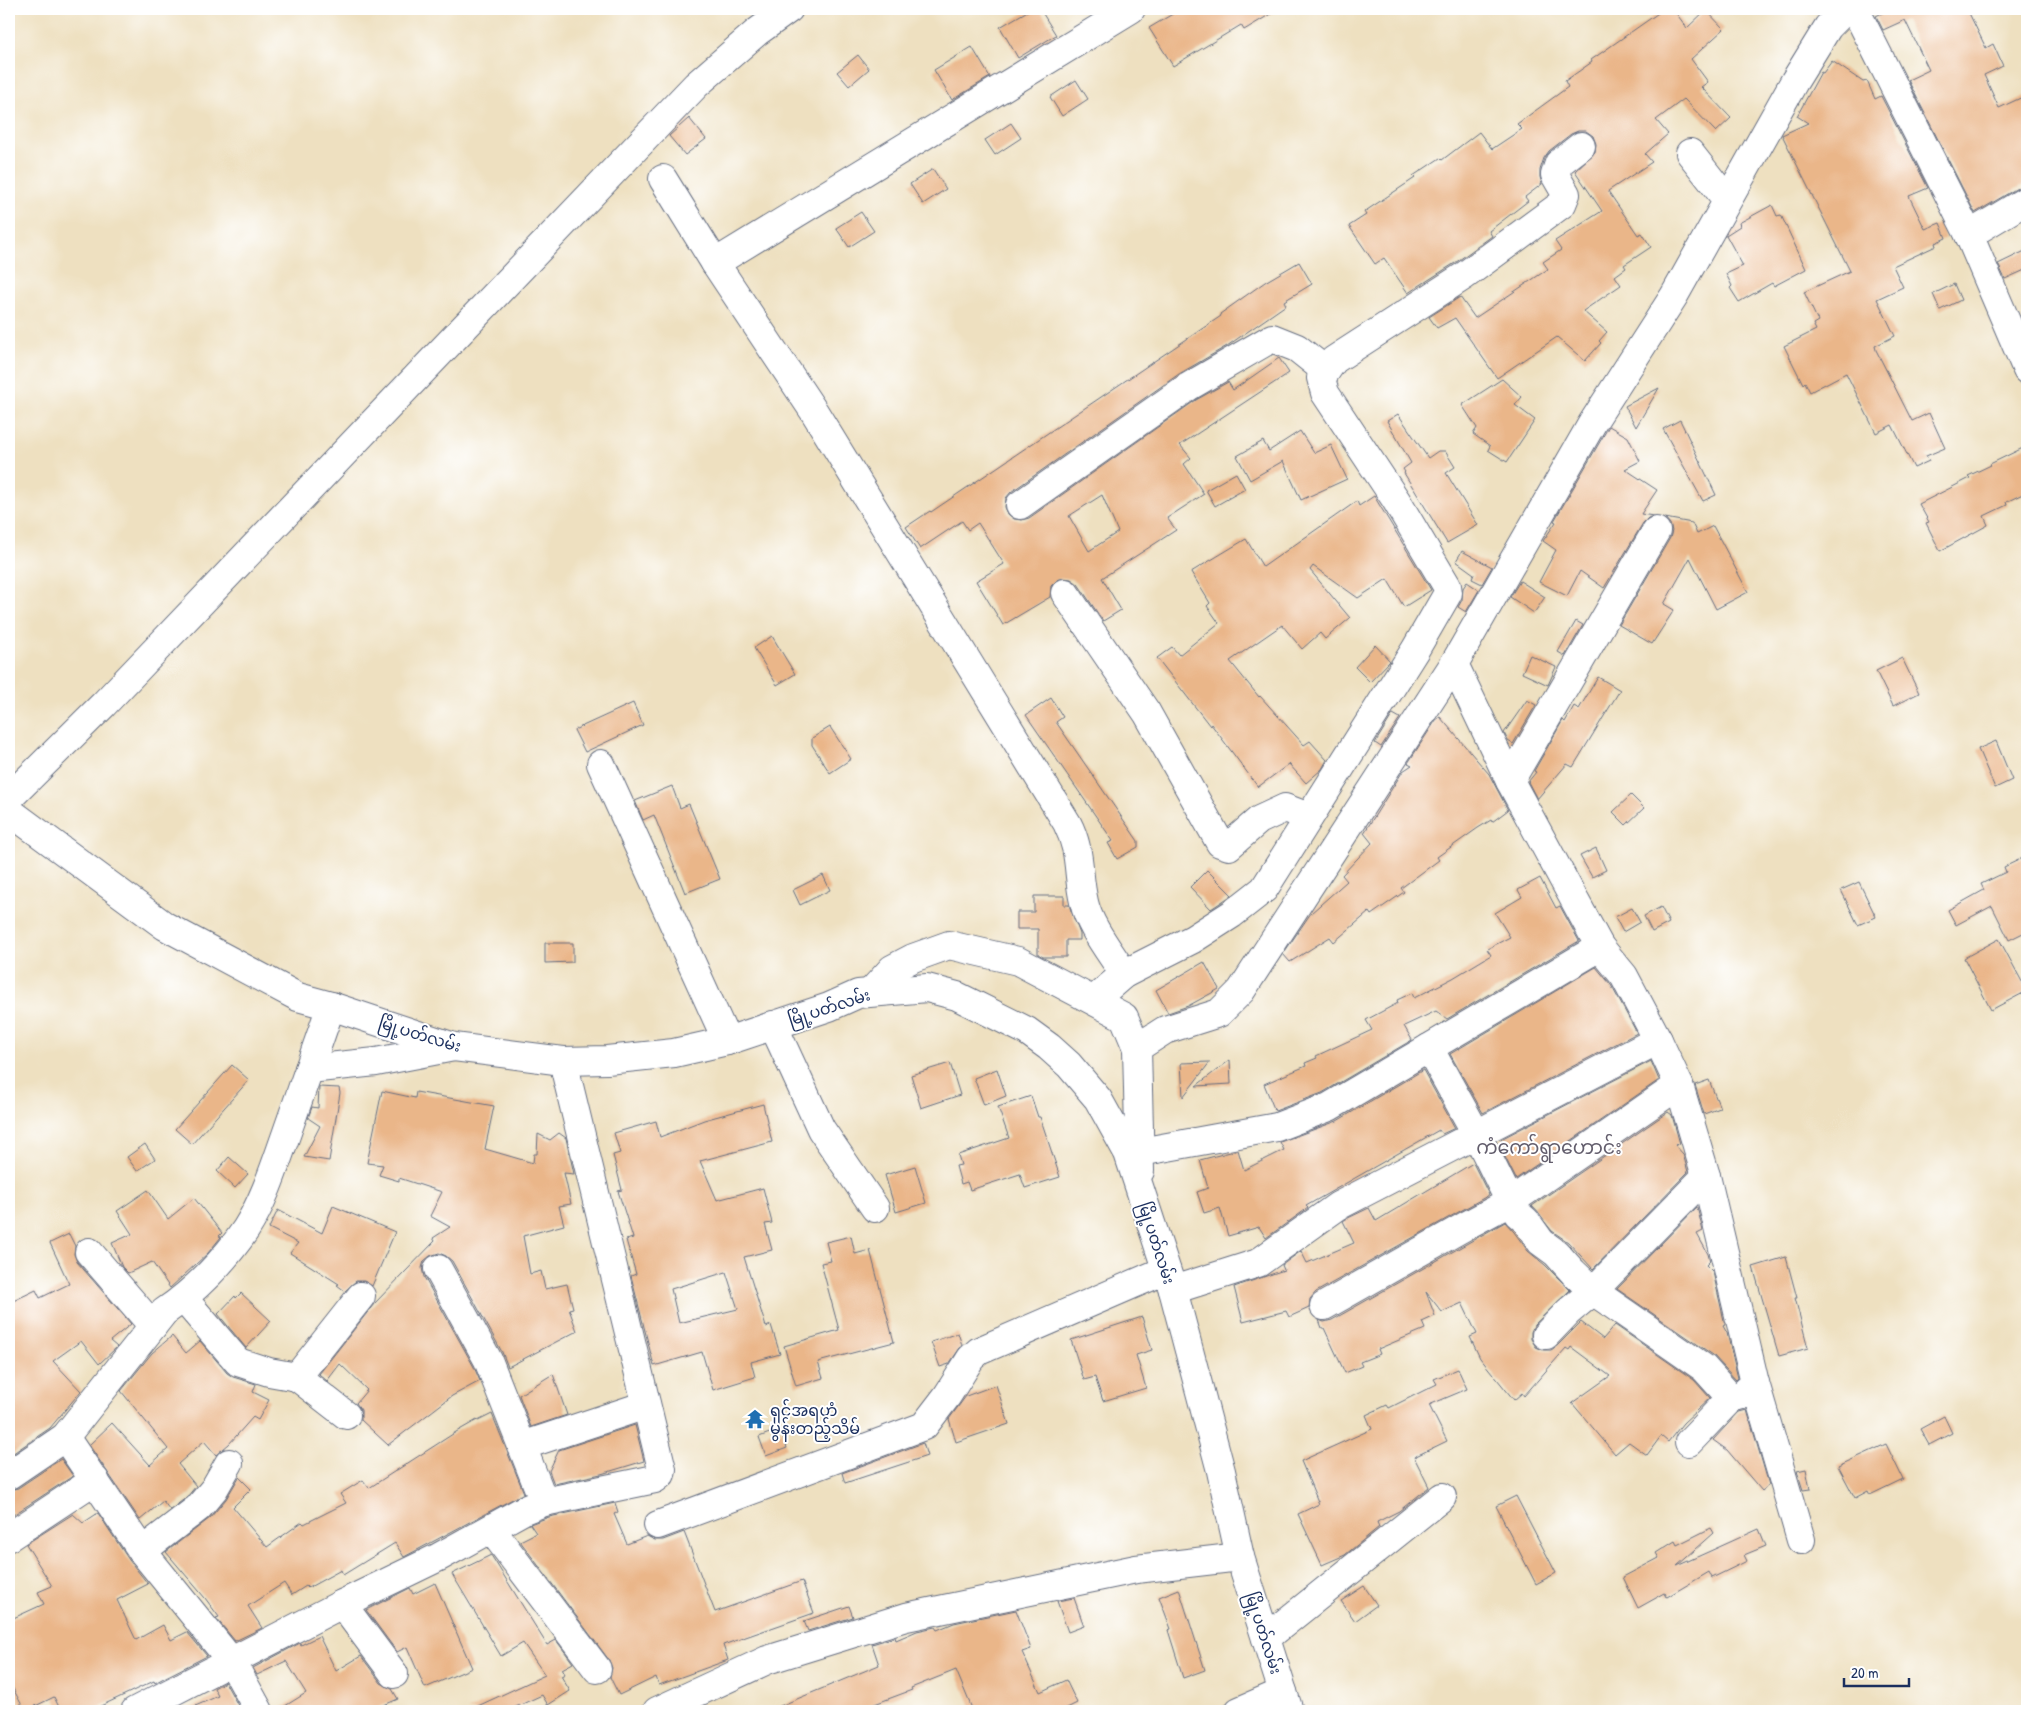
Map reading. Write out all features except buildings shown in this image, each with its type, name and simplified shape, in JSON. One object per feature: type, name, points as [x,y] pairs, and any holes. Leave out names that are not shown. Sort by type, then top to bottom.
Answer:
[{"type":"street","points":[[9,798],[110,697],[696,85],[757,32],[789,9]]},
{"type":"street","points":[[715,263],[1094,18],[1131,9]]},
{"type":"street","points":[[1137,1048],[1165,1030],[1219,1013],[1241,991],[1454,664],[1593,422],[1674,296],[1794,82],[1828,27],[1846,9]]},
{"type":"street","points":[[1855,9],[1968,235],[2019,326],[2027,370]]},
{"type":"street","points":[[1094,1000],[1124,974],[1193,939],[1232,914],[1264,889],[1448,594],[1446,586],[1396,500],[1325,393],[1321,378],[1334,360],[1464,276],[1562,204],[1566,194],[1554,175],[1559,163],[1581,146]]},
{"type":"street","points":[[1690,153],[1727,200]]},
{"type":"street","points":[[663,179],[715,263],[820,422],[1067,822],[1075,838],[1084,902],[1089,918],[1124,974]]},
{"type":"street","points":[[1968,235],[2027,200]]},
{"type":"street","points":[[1020,505],[1188,388],[1272,338],[1297,348],[1326,371]]},
{"type":"street","points":[[1510,780],[1656,531]]},
{"type":"street","points":[[1066,593],[1148,713],[1220,843],[1229,846],[1259,820],[1285,808],[1309,817]]},
{"type":"street","points":[[1454,664],[1510,780],[1600,947],[1624,976],[1658,1040],[1679,1085],[1706,1176],[1755,1383],[1802,1540]]},
{"type":"street","points":[[601,764],[728,1041]]},
{"type":"street","name":"မြို့ပတ်လမ်း","points":[[9,811],[165,926],[298,997],[331,1006],[454,1047],[563,1061],[607,1060],[674,1053],[728,1041],[829,1007],[858,994],[927,988],[957,996],[1027,1031],[1050,1047],[1069,1065],[1098,1100],[1128,1153],[1169,1280],[1221,1472],[1240,1557],[1286,1702]]},
{"type":"street","points":[[871,992],[892,969],[913,958],[949,945],[1018,961],[1124,1016],[1137,1048],[1141,1193]]},
{"type":"street","points":[[1140,1152],[1277,1127],[1329,1107],[1600,947]]},
{"type":"street","points":[[12,1464],[65,1437],[164,1312],[184,1299],[228,1252],[246,1229],[259,1205],[331,1006]]},
{"type":"street","points":[[773,1025],[821,1129],[875,1208]]},
{"type":"street","points":[[658,1525],[924,1426],[948,1396],[971,1358],[979,1351],[1169,1280],[1258,1263],[1338,1206],[1658,1040]]},
{"type":"street","points":[[309,1069],[376,1062],[454,1047]]},
{"type":"street","points":[[1429,1048],[1477,1135],[1510,1202],[1541,1242],[1556,1253],[1594,1292],[1704,1368],[1731,1398]]},
{"type":"street","points":[[135,1711],[342,1604],[439,1557],[524,1510],[544,1502],[655,1479],[661,1474],[662,1469],[563,1061]]},
{"type":"street","points":[[1324,1306],[1510,1202],[1679,1085]]},
{"type":"street","points":[[1546,1335],[1568,1312],[1594,1292],[1706,1176]]},
{"type":"street","points":[[89,1252],[153,1326]]},
{"type":"street","points":[[438,1269],[488,1360],[544,1502]]},
{"type":"street","points":[[297,1377],[361,1296]]},
{"type":"street","points":[[184,1299],[238,1362],[269,1372],[297,1377],[346,1415]]},
{"type":"street","points":[[1689,1442],[1731,1398],[1742,1395],[1755,1383]]},
{"type":"street","points":[[522,1446],[646,1406]]},
{"type":"street","points":[[65,1437],[142,1551],[232,1662],[259,1711]]},
{"type":"street","points":[[142,1551],[198,1508],[214,1489],[230,1464]]},
{"type":"street","points":[[9,1537],[95,1480]]},
{"type":"street","points":[[1266,1638],[1442,1497]]},
{"type":"street","points":[[491,1529],[597,1669]]},
{"type":"street","points":[[657,1711],[767,1660],[906,1618],[1136,1569],[1240,1557]]},
{"type":"street","points":[[342,1604],[394,1674]]},
{"type":"street","points":[[1239,1711],[1286,1702]]},
{"type":"place","name":"ရှင်အရဟံ မွန်းတည့်သိမ်","points":[[755,1419]]},
{"type":"district","name":"ကံကော်ရွာဟောင်း","points":[[1549,1147]]}]
